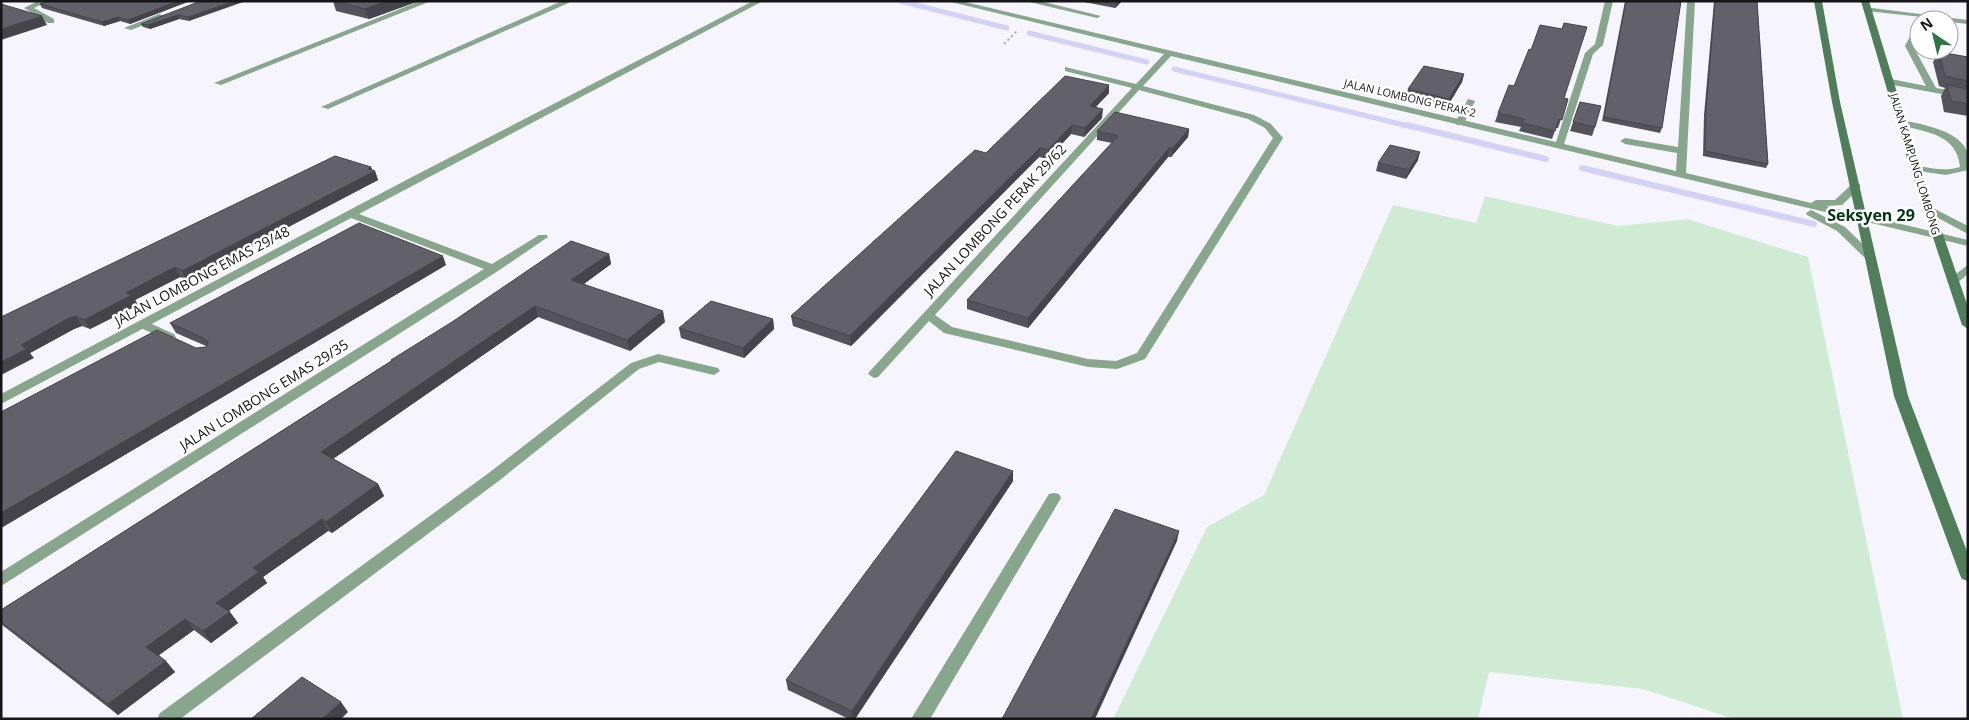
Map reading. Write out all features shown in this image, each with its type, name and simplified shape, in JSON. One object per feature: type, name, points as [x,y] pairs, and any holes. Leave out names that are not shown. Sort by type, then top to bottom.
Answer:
[{"type":"street","points":[[45,1],[28,8],[51,21]]},
{"type":"street","points":[[218,83],[427,1]]},
{"type":"street","points":[[325,108],[569,1]]},
{"type":"street","name":"JALAN LOMBONG EMAS 29/48","points":[[1,400],[416,179],[759,1]]},
{"type":"street","name":"JALAN LOMBONG PERAK 2","points":[[951,1],[1168,54],[1681,174],[1863,220],[1968,243]]},
{"type":"street","points":[[1030,1],[1050,3],[1097,16]]},
{"type":"street","points":[[1559,146],[1588,53],[1599,46],[1609,1]]},
{"type":"street","points":[[1681,174],[1691,1]]},
{"type":"street","points":[[1818,1],[1836,102],[1901,396],[1968,576]]},
{"type":"street","points":[[1029,21],[1050,3]]},
{"type":"street","points":[[1866,5],[1909,13]]},
{"type":"street","name":"JALAN KAMPUNG LOMBONG","points":[[1866,5],[1915,168],[1968,325]]},
{"type":"street","points":[[128,28],[170,13]]},
{"type":"street","name":"JALAN LOMBONG PERAK 29/62","points":[[874,374],[1168,54]]},
{"type":"street","points":[[1917,60],[1933,90]]},
{"type":"street","points":[[928,316],[948,330],[1088,363],[1116,365],[1141,356],[1278,138],[1268,126],[1251,117],[1068,69]]},
{"type":"street","points":[[1890,82],[1968,96]]},
{"type":"street","points":[[1460,123],[1471,101]]},
{"type":"street","points":[[1903,123],[1956,141],[1966,156],[1965,168],[1958,172],[1945,173],[1915,168]]},
{"type":"street","points":[[1625,141],[1683,152]]},
{"type":"street","points":[[1782,200],[1824,204],[1838,202],[1856,186]]},
{"type":"street","points":[[1782,200],[1842,229],[1869,256]]},
{"type":"street","points":[[1929,209],[1968,231]]},
{"type":"street","points":[[350,214],[494,269]]},
{"type":"street","name":"JALAN LOMBONG EMAS 29/35","points":[[1,580],[544,237]]},
{"type":"street","points":[[1952,281],[1968,268]]},
{"type":"street","points":[[143,324],[179,341]]},
{"type":"street","points":[[166,719],[495,476],[635,366],[658,358],[714,371]]},
{"type":"street","points":[[920,719],[1054,498]]},
{"type":"green space","points":[[1485,196],[1618,226],[1688,219],[1808,257],[1903,719],[1734,719],[1643,689],[1489,672],[1478,719],[1113,719],[1207,527],[1264,495],[1393,205],[1476,223]]},
{"type":"building","points":[[49,1],[178,1],[128,20],[118,17],[102,22],[40,4]]},
{"type":"building","points":[[201,1],[234,1],[188,17],[178,15],[148,25],[141,24]]},
{"type":"building","points":[[336,1],[386,1],[365,9]]},
{"type":"building","points":[[1100,1],[1118,1],[1115,4]]},
{"type":"building","points":[[1626,1],[1681,1],[1662,128],[1604,117]]},
{"type":"building","points":[[1715,1],[1757,1],[1768,164],[1705,151],[1706,110]]},
{"type":"building","points":[[1,4],[42,16],[1,29]]},
{"type":"building","points":[[1564,23],[1587,27],[1564,98],[1568,99],[1562,120],[1559,119],[1555,131],[1522,123],[1524,119],[1498,113],[1509,85],[1514,86],[1529,49],[1531,50],[1540,25],[1562,29]]},
{"type":"building","points":[[1959,55],[1968,57],[1968,81],[1945,76],[1941,60],[1959,60]]},
{"type":"building","points":[[1424,66],[1464,74],[1449,99],[1408,89]]},
{"type":"building","points":[[1065,76],[1109,85],[1090,106],[1103,109],[1085,128],[1072,125],[1048,150],[1040,148],[850,336],[791,316],[975,150],[986,153]]},
{"type":"building","points":[[1947,85],[1968,89],[1968,104],[1951,101]]},
{"type":"building","points":[[1580,102],[1601,106],[1595,127],[1573,122]]},
{"type":"building","points":[[1115,112],[1189,129],[1172,149],[1169,148],[1028,318],[967,300],[1118,136],[1097,131]]},
{"type":"building","points":[[1390,145],[1420,152],[1409,170],[1378,163]]},
{"type":"building","points":[[335,156],[371,167],[368,169],[375,171],[182,271],[175,267],[126,293],[132,295],[84,320],[76,316],[67,319],[21,345],[27,349],[1,362],[1,317]]},
{"type":"building","points":[[359,223],[443,256],[1,513],[1,412],[157,330],[196,348],[206,347],[208,342],[205,339],[170,323]]},
{"type":"building","points":[[571,241],[609,254],[571,280],[663,311],[627,340],[535,306],[321,452],[378,484],[326,522],[322,519],[253,568],[259,572],[216,603],[230,612],[203,631],[185,619],[146,647],[166,661],[108,704],[1,622],[1,610],[452,322]]},
{"type":"building","points":[[711,301],[773,319],[743,348],[679,328]]},
{"type":"building","points":[[956,451],[1013,471],[852,711],[786,680]]},
{"type":"building","points":[[1115,509],[1179,531],[1091,719],[1002,719]]},
{"type":"building","points":[[302,677],[341,702],[322,719],[251,719]]},
{"type":"waterway","points":[[900,1],[1007,28]]},
{"type":"waterway","points":[[1029,33],[1147,62]]},
{"type":"waterway","points":[[1174,69],[1412,127]]},
{"type":"waterway","points":[[1407,125],[1546,159]]},
{"type":"waterway","points":[[1582,168],[1814,224]]},
{"type":"district","name":"Seksyen 29","points":[[1871,215]]}]
